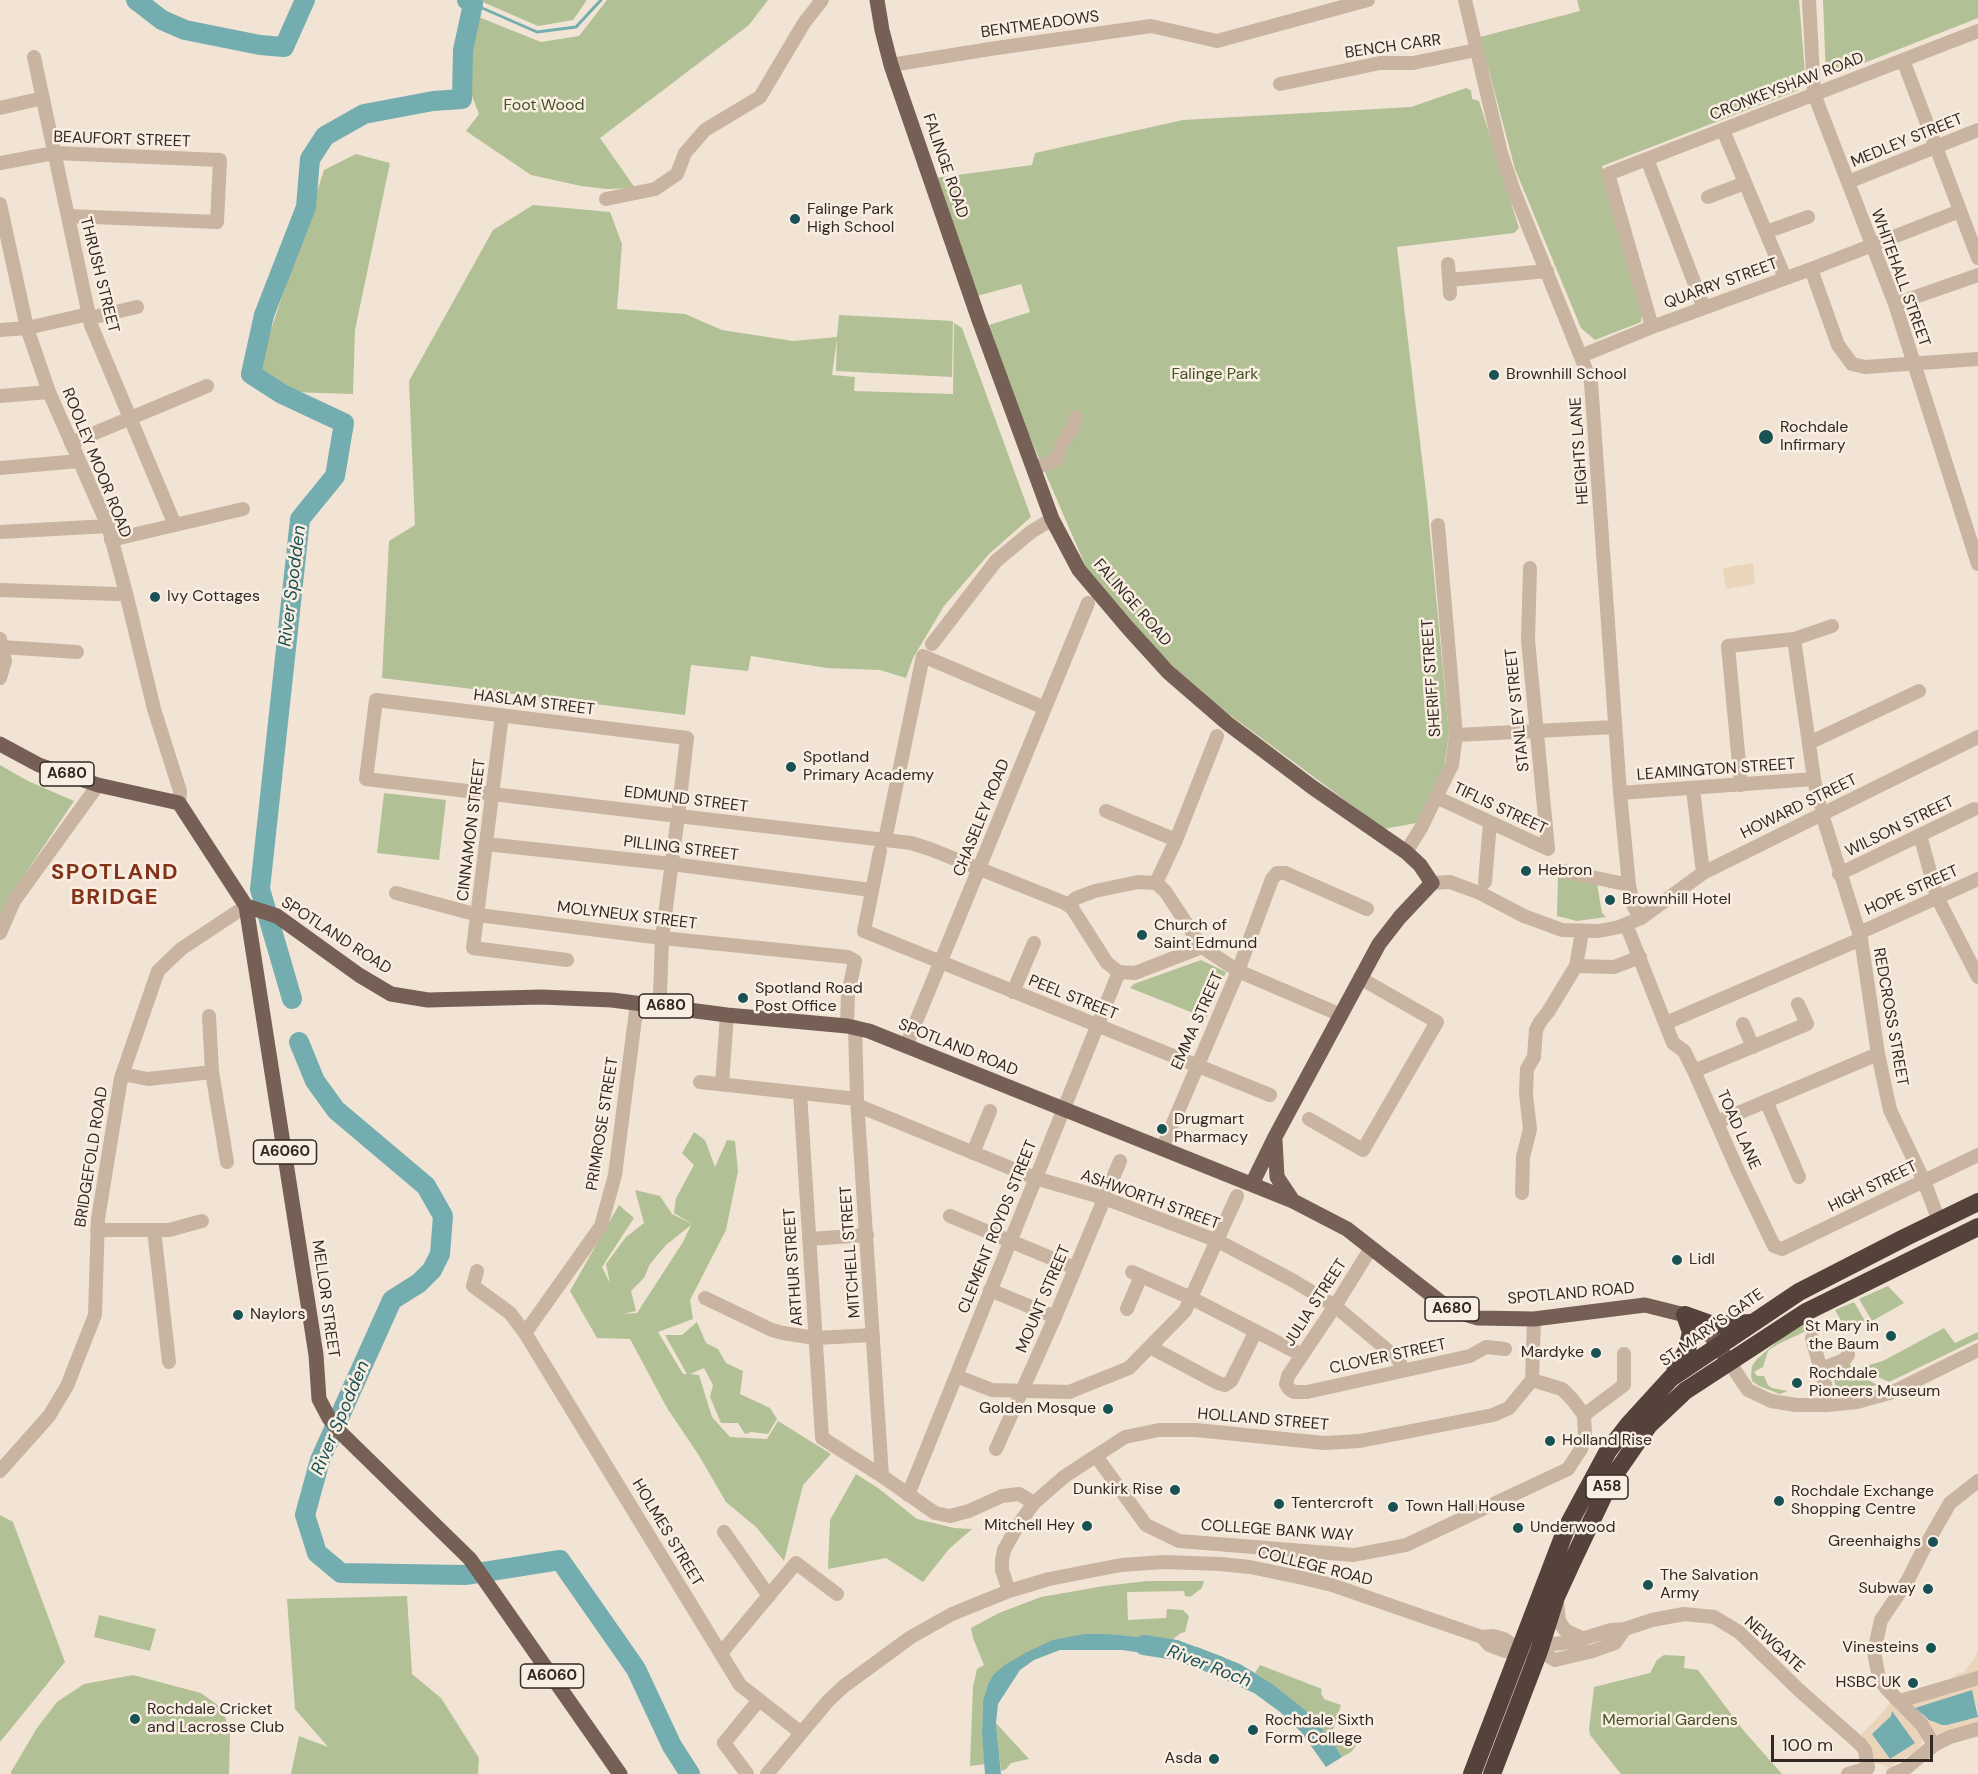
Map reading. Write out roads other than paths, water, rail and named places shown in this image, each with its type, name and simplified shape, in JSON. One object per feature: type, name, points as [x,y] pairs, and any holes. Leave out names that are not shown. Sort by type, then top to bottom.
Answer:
[{"type":"highway","name":"ST. MARY'S GATE","points":[[1472,1774],[1566,1529],[1608,1451],[1629,1424],[1671,1378],[1799,1292],[1978,1202]]},
{"type":"highway","points":[[1939,1221],[1945,1230],[1956,1237]]},
{"type":"highway","name":"A58","points":[[1492,1774],[1539,1651],[1556,1597],[1596,1507],[1626,1456],[1649,1425],[1685,1391],[1806,1312],[1978,1227]]},
{"type":"highway","points":[[1685,1315],[1713,1325],[1752,1323]]},
{"type":"highway","name":"A58","points":[[1671,1378],[1687,1350],[1691,1332],[1685,1315]]},
{"type":"main road","name":"FALINGE ROAD","points":[[877,0],[891,65],[975,310],[1052,519],[1079,570],[1166,670],[1227,723],[1312,787],[1406,852],[1420,865],[1432,883]]},
{"type":"main road","name":"A680","points":[[0,744],[39,765],[98,785],[179,803]]},
{"type":"main road","points":[[179,803],[252,907]]},
{"type":"main road","points":[[1252,1184],[1379,944],[1400,917],[1432,883]]},
{"type":"main road","name":"SPOTLAND ROAD","points":[[252,907],[277,916],[359,975],[391,994],[428,1000],[541,997],[637,1003],[728,1015],[851,1026],[1293,1201],[1347,1228],[1443,1304],[1461,1313],[1478,1318],[1533,1319],[1645,1305],[1685,1315],[1714,1339],[1729,1362]]},
{"type":"main road","name":"MELLOR STREET","points":[[252,907],[316,1355],[319,1399],[329,1418],[341,1433],[470,1559],[620,1774]]},
{"type":"main road","points":[[1275,1137],[1277,1177],[1293,1201]]},
{"type":"street","points":[[606,199],[655,189],[677,174],[685,153],[705,130],[760,97],[804,23],[822,0]]},
{"type":"street","name":"BENTMEADOWS","points":[[891,65],[1151,26],[1217,41],[1368,0]]},
{"type":"street","name":"HEIGHTS LANE","points":[[1465,0],[1501,153],[1592,382],[1620,793],[1629,885],[1634,907],[1641,918]]},
{"type":"street","name":"WHITEHALL STREET","points":[[1809,0],[1814,94],[1895,304],[1978,564]]},
{"type":"street","name":"CRONKEYSHAW ROAD","points":[[1652,327],[1608,174],[1978,31]]},
{"type":"street","name":"BENCH CARR","points":[[1280,84],[1380,63],[1413,63],[1476,50]]},
{"type":"street","name":"THRUSH STREET","points":[[34,57],[89,316],[175,525]]},
{"type":"street","points":[[1903,60],[1960,211],[1972,224],[1978,258]]},
{"type":"street","points":[[0,108],[43,98]]},
{"type":"street","points":[[1723,130],[1785,278]]},
{"type":"street","name":"MEDLEY STREET","points":[[1848,182],[1978,130]]},
{"type":"street","name":"BEAUFORT STREET","points":[[0,163],[54,153],[220,160],[217,222],[68,216]]},
{"type":"street","points":[[1647,159],[1704,308]]},
{"type":"street","points":[[1708,197],[1745,183]]},
{"type":"street","name":"ROOLEY MOOR ROAD","points":[[0,204],[27,328],[49,392],[109,533],[154,709],[180,791],[179,803]]},
{"type":"street","name":"QUARRY STREET","points":[[1581,356],[1960,211]]},
{"type":"street","points":[[1766,232],[1808,217]]},
{"type":"street","points":[[1448,264],[1450,287],[1548,271]]},
{"type":"street","points":[[1811,269],[1841,351],[1852,364],[1864,367],[1978,359]]},
{"type":"street","points":[[1895,304],[1978,275]]},
{"type":"street","points":[[0,330],[27,328],[137,307]]},
{"type":"street","points":[[71,443],[207,386]]},
{"type":"street","points":[[0,396],[49,392]]},
{"type":"street","points":[[1033,468],[1057,460],[1062,444],[1073,427],[1076,417]]},
{"type":"street","points":[[0,468],[79,461]]},
{"type":"street","points":[[0,532],[109,533],[175,525],[243,509]]},
{"type":"street","points":[[933,644],[996,561],[1031,532],[1052,519]]},
{"type":"street","name":"SHERIFF STREET","points":[[1406,852],[1438,798],[1452,765],[1456,735],[1438,525]]},
{"type":"street","name":"STANLEY STREET","points":[[1530,568],[1528,640],[1548,849]]},
{"type":"street","points":[[0,590],[126,593]]},
{"type":"street","name":"CHASELEY ROAD","points":[[906,1046],[1088,603]]},
{"type":"street","points":[[1741,784],[1728,646],[1794,639],[1832,627]]},
{"type":"street","name":"REDCROSS STREET","points":[[1794,639],[1814,779],[1839,874],[1860,936],[1878,1054],[1890,1110],[1924,1181],[1939,1221]]},
{"type":"street","points":[[0,678],[5,661],[1,643],[78,652]]},
{"type":"street","points":[[871,890],[923,656],[1045,708]]},
{"type":"street","points":[[1809,743],[1919,691]]},
{"type":"street","name":"EDMUND STREET","points":[[376,700],[366,779],[678,816],[882,846],[911,843],[1070,905]]},
{"type":"street","name":"HASLAM STREET","points":[[376,700],[687,738],[678,816]]},
{"type":"street","name":"CINNAMON STREET","points":[[502,716],[473,948],[567,960]]},
{"type":"street","points":[[1456,735],[1615,727]]},
{"type":"street","points":[[1156,883],[1176,840],[1217,736]]},
{"type":"street","name":"HOWARD STREET","points":[[1641,918],[1703,873],[1821,808],[1978,736]]},
{"type":"street","name":"LEAMINGTON STREET","points":[[1620,793],[1814,779]]},
{"type":"street","points":[[0,933],[14,901],[98,785]]},
{"type":"street","points":[[1693,789],[1703,873]]},
{"type":"street","name":"TIFLIS STREET","points":[[1438,798],[1548,849]]},
{"type":"street","name":"WILSON STREET","points":[[1839,874],[1974,809]]},
{"type":"street","points":[[1106,811],[1176,840]]},
{"type":"street","points":[[660,994],[662,938],[678,816]]},
{"type":"street","points":[[1485,882],[1490,823]]},
{"type":"street","points":[[1920,836],[1937,897],[1978,977]]},
{"type":"street","name":"PILLING STREET","points":[[486,844],[672,864],[871,890]]},
{"type":"street","points":[[1564,871],[1629,885]]},
{"type":"street","name":"EMMA STREET","points":[[1162,1149],[1238,971],[1272,879],[1277,873],[1285,873],[1367,909]]},
{"type":"street","name":"HOPE STREET","points":[[1666,1023],[1860,936],[1978,879]]},
{"type":"street","points":[[1202,947],[1135,973],[1119,972],[1107,963],[1070,905],[1076,898],[1095,891],[1138,882],[1156,883],[1165,891],[1202,947],[1238,971],[1341,1015]]},
{"type":"street","points":[[1432,883],[1450,882],[1480,893],[1543,925],[1562,930],[1599,931],[1641,918]]},
{"type":"street","name":"PEEL STREET","points":[[871,890],[864,931],[1270,1095]]},
{"type":"street","name":"MOLYNEUX STREET","points":[[396,893],[478,915],[662,938],[801,951],[848,957],[855,961]]},
{"type":"street","name":"BRIDGEFOLD ROAD","points":[[0,1471],[49,1416],[67,1386],[95,1315],[97,1230],[123,1074],[158,970],[181,949],[252,907]]},
{"type":"street","name":"TOAD LANE","points":[[1626,924],[1673,1043],[1684,1051],[1774,1246],[1782,1249]]},
{"type":"street","points":[[1522,1193],[1523,1157],[1530,1130],[1525,1079],[1527,1069],[1534,1058],[1536,1030],[1576,966],[1582,932]]},
{"type":"street","points":[[1013,992],[1034,943]]},
{"type":"street","points":[[1576,966],[1614,966],[1640,957]]},
{"type":"street","name":"MITCHELL STREET","points":[[855,961],[848,994],[858,1103],[882,1476]]},
{"type":"street","name":"CLEMENT ROYDS STREET","points":[[908,1495],[1119,972]]},
{"type":"street","points":[[1309,1119],[1363,1150],[1437,1022],[1360,978]]},
{"type":"street","name":"PRIMROSE STREET","points":[[525,1333],[601,1226],[615,1175],[637,1003]]},
{"type":"street","points":[[1694,1071],[1807,1024],[1798,1004]]},
{"type":"street","points":[[722,1084],[728,1015]]},
{"type":"street","points":[[209,1016],[212,1072],[227,1162]]},
{"type":"street","points":[[1743,1024],[1753,1047]]},
{"type":"street","points":[[1717,1122],[1878,1054]]},
{"type":"street","points":[[123,1074],[148,1079],[212,1072]]},
{"type":"street","name":"ASHWORTH STREET","points":[[700,1082],[800,1093],[858,1103],[1035,1178],[1104,1198],[1218,1241],[1292,1280],[1335,1306],[1398,1359],[1403,1370]]},
{"type":"street","name":"ARTHUR STREET","points":[[800,1093],[822,1438],[882,1476]]},
{"type":"street","points":[[1766,1101],[1799,1177]]},
{"type":"street","points":[[973,1153],[990,1111]]},
{"type":"street","name":"HIGH STREET","points":[[1782,1249],[1978,1155]]},
{"type":"street","name":"MOUNT STREET","points":[[996,1449],[1055,1317],[1120,1161]]},
{"type":"street","points":[[956,1376],[992,1390],[1069,1392],[1129,1368],[1185,1311],[1237,1196]]},
{"type":"street","points":[[950,1216],[1075,1268]]},
{"type":"street","points":[[97,1230],[169,1230],[202,1221]]},
{"type":"street","points":[[154,1230],[169,1362]]},
{"type":"street","points":[[809,1239],[867,1235]]},
{"type":"street","name":"JULIA STREET","points":[[1288,1376],[1371,1248]]},
{"type":"street","name":"HOLMES STREET","points":[[477,1271],[473,1286],[510,1313],[525,1333],[740,1685],[800,1732]]},
{"type":"street","points":[[1127,1309],[1136,1274],[1191,1298],[1302,1355]]},
{"type":"street","points":[[990,1290],[1055,1317]]},
{"type":"street","points":[[705,1298],[772,1330],[815,1338],[873,1335]]},
{"type":"street","points":[[1533,1319],[1532,1380],[1562,1389],[1584,1415],[1624,1385],[1624,1354]]},
{"type":"street","points":[[1150,1347],[1225,1385],[1231,1381],[1256,1333]]},
{"type":"street","points":[[1812,1338],[1826,1388],[1827,1406]]},
{"type":"street","name":"CLOVER STREET","points":[[1288,1376],[1287,1387],[1292,1391],[1300,1392],[1470,1356],[1486,1347],[1505,1349]]},
{"type":"street","points":[[1729,1362],[1748,1390],[1771,1401],[1827,1406],[1857,1402],[1893,1392],[1978,1350]]},
{"type":"street","points":[[1821,1369],[1844,1360],[1848,1355]]},
{"type":"street","name":"HOLLAND STREET","points":[[1009,1591],[1002,1570],[1004,1550],[1034,1503],[1065,1476],[1125,1437],[1159,1430],[1196,1430],[1324,1443],[1371,1440],[1493,1414],[1509,1408],[1532,1380]]},
{"type":"street","name":"COLLEGE BANK WAY","points":[[1096,1456],[1146,1525],[1179,1541],[1354,1555],[1406,1545],[1568,1469],[1583,1442],[1584,1415]]},
{"type":"street","points":[[882,1476],[935,1513],[950,1516],[969,1511],[1002,1496],[1019,1494],[1034,1503]]},
{"type":"street","points":[[1934,1745],[1922,1725],[1879,1678],[1874,1653],[1881,1620],[1908,1580],[1950,1503],[1978,1481]]},
{"type":"street","points":[[724,1532],[769,1596]]},
{"type":"street","name":"COLLEGE ROAD","points":[[767,1774],[800,1732],[844,1686],[887,1653],[952,1614],[1009,1591],[1049,1579],[1121,1565],[1164,1562],[1250,1567],[1332,1585],[1482,1637],[1493,1636],[1504,1639],[1519,1650]]},
{"type":"street","points":[[721,1653],[796,1563],[837,1594]]},
{"type":"street","points":[[1556,1597],[1558,1621],[1565,1630],[1584,1638]]},
{"type":"street","name":"NEWGATE","points":[[1519,1650],[1539,1651],[1552,1644],[1572,1642],[1611,1630],[1625,1629],[1652,1620],[1684,1614],[1713,1617],[1739,1632],[1800,1691],[1860,1744],[1865,1750],[1871,1771]]},
{"type":"street","points":[[1539,1651],[1555,1660],[1593,1651],[1615,1643],[1625,1629]]},
{"type":"street","points":[[1903,1700],[1978,1678]]},
{"type":"street","points":[[747,1774],[724,1743],[759,1700]]},
{"type":"street","points":[[1903,1772],[1934,1745],[1950,1737],[1978,1729]]},
{"type":"street","points":[[1848,1774],[1871,1771]]},
{"type":"water","points":[[1084,1634],[1172,1640],[1164,1656],[1122,1650],[1060,1650],[1034,1660],[1020,1670],[998,1704],[996,1723],[1001,1774],[985,1774],[982,1734],[983,1701],[993,1675],[1027,1652],[1053,1640]]},
{"type":"water","points":[[1197,1647],[1240,1664],[1271,1683],[1305,1710],[1330,1738],[1342,1757],[1326,1767],[1301,1732],[1280,1712],[1254,1693],[1193,1665]]},
{"type":"water","points":[[1972,1690],[1978,1717],[1942,1725],[1929,1720],[1915,1708]]},
{"type":"water","points":[[1892,1711],[1915,1743],[1890,1759],[1872,1734],[1891,1716]]},
{"type":"waterway","name":"River Spodden","points":[[136,0],[162,20],[185,30],[260,45],[284,47],[305,0]]},
{"type":"waterway","name":"River Spodden","points":[[292,999],[260,889],[300,519],[335,476],[344,423],[282,394],[251,374],[264,315],[306,207],[310,159],[325,136],[364,114],[433,101],[462,99],[463,50],[473,4],[467,0]]},
{"type":"waterway","points":[[473,4],[537,32],[576,27],[601,0]]},
{"type":"waterway","name":"River Spodden","points":[[299,1042],[315,1081],[336,1110],[426,1186],[443,1216],[440,1254],[432,1270],[419,1283],[392,1300],[320,1460],[305,1515],[317,1553],[341,1573],[465,1575],[560,1560],[636,1669],[672,1746],[690,1774]]},
{"type":"waterway","name":"River Roch","points":[[1144,1645],[1176,1650],[1219,1666]]},
{"type":"place","name":"Falinge Park High School","points":[[795,219]]},
{"type":"place","name":"Brownhill School","points":[[1494,375]]},
{"type":"place","name":"Rochdale Infirmary","points":[[1766,437]]},
{"type":"place","name":"Ivy Cottages","points":[[155,597]]},
{"type":"place","name":"Spotland Primary Academy","points":[[791,767]]},
{"type":"place","name":"Hebron","points":[[1526,871]]},
{"type":"place","name":"Brownhill Hotel","points":[[1610,900]]},
{"type":"place","name":"Church of Saint Edmund","points":[[1142,935]]},
{"type":"place","name":"Spotland Road Post Office","points":[[743,998]]},
{"type":"place","name":"Drugmart Pharmacy","points":[[1162,1129]]},
{"type":"place","name":"Lidl","points":[[1677,1260]]},
{"type":"place","name":"Naylors","points":[[238,1315]]},
{"type":"place","name":"St Mary in the Baum","points":[[1891,1336]]},
{"type":"place","name":"Mardyke","points":[[1596,1353]]},
{"type":"place","name":"Rochdale Pioneers Museum","points":[[1797,1383]]},
{"type":"place","name":"Golden Mosque","points":[[1108,1409]]},
{"type":"place","name":"Holland Rise","points":[[1550,1441]]},
{"type":"place","name":"Dunkirk Rise","points":[[1175,1490]]},
{"type":"place","name":"Rochdale Exchange Shopping Centre","points":[[1779,1501]]},
{"type":"place","name":"Tentercroft","points":[[1279,1504]]},
{"type":"place","name":"Town Hall House","points":[[1393,1507]]},
{"type":"place","name":"Mitchell Hey","points":[[1087,1526]]},
{"type":"place","name":"Underwood","points":[[1518,1528]]},
{"type":"place","name":"Greenhaighs","points":[[1933,1542]]},
{"type":"place","name":"The Salvation Army","points":[[1648,1585]]},
{"type":"place","name":"Subway","points":[[1928,1589]]},
{"type":"place","name":"Vinesteins","points":[[1931,1648]]},
{"type":"place","name":"HSBC UK","points":[[1913,1683]]},
{"type":"place","name":"Rochdale Cricket and Lacrosse Club","points":[[135,1719]]},
{"type":"place","name":"Rochdale Sixth Form College","points":[[1253,1730]]},
{"type":"place","name":"Asda","points":[[1214,1759]]},
{"type":"district","name":"SPOTLAND BRIDGE","points":[[115,886]]},
{"type":"park label","name":"Foot Wood","points":[[544,106]]},
{"type":"park label","name":"Falinge Park","points":[[1215,375]]},
{"type":"park label","name":"Memorial Gardens","points":[[1670,1721]]}]
